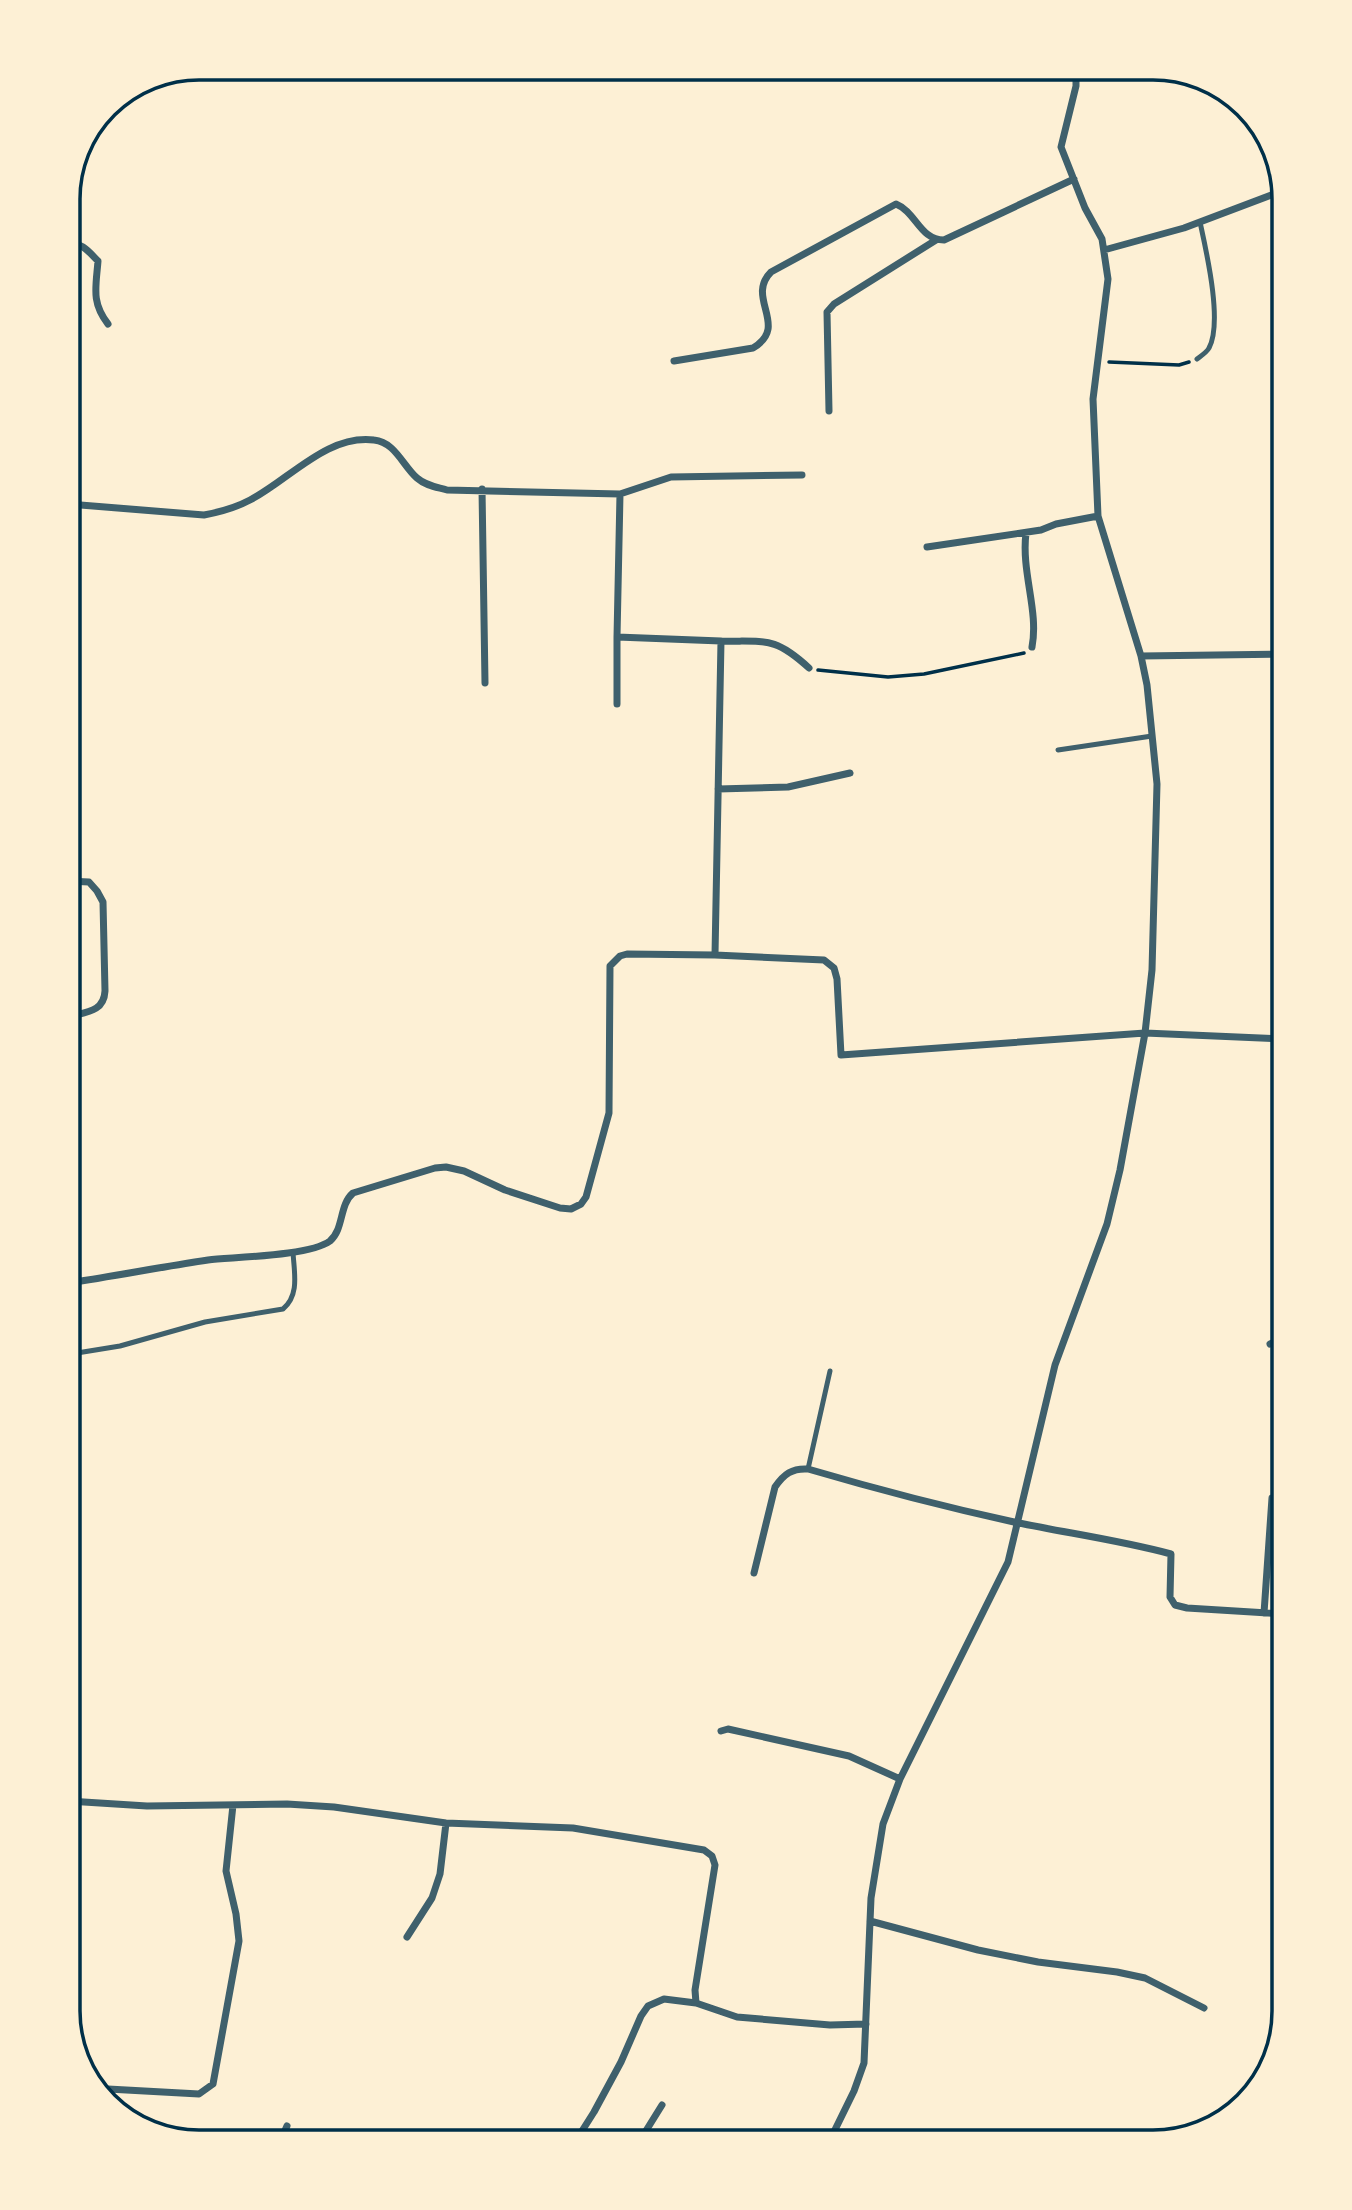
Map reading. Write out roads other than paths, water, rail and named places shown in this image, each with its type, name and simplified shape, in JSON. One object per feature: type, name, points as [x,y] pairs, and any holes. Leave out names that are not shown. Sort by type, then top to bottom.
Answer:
[{"type":"street","points":[[835,2130],[864,2063],[870,1921],[883,1824],[900,1779],[1007,1562],[1055,1365],[1107,1224],[1120,1170],[1145,1033],[1152,970],[1157,784],[1147,685],[1141,656],[1098,516],[1093,399],[1108,279],[1102,239],[1085,208],[1061,147],[1076,81]]},
{"type":"street","points":[[674,361],[753,348],[765,341],[770,329],[762,291],[764,279],[771,272],[896,204],[903,207],[926,234],[936,240],[944,240],[1074,178]]},
{"type":"street","points":[[1104,250],[1200,222],[1271,195]]},
{"type":"street","points":[[829,411],[828,312],[834,303],[936,240]]},
{"type":"street","points":[[81,246],[98,261],[95,299],[98,311],[108,324]]},
{"type":"street","points":[[81,505],[204,515],[226,511],[252,499],[320,454],[350,440],[376,440],[389,445],[418,479],[430,486],[447,490],[620,494],[671,477],[802,475]]},
{"type":"street","points":[[482,489],[485,683]]},
{"type":"street","points":[[617,704],[620,494]]},
{"type":"street","points":[[927,547],[1026,533],[1098,516]]},
{"type":"street","points":[[1026,533],[1023,553],[1035,633],[1032,647]]},
{"type":"street","points":[[617,637],[771,642],[786,648],[809,668]]},
{"type":"street","points":[[715,955],[721,641]]},
{"type":"street","points":[[1141,656],[1272,654]]},
{"type":"street","points":[[718,789],[788,787],[850,773]]},
{"type":"street","points":[[81,882],[89,882],[103,901],[105,1001],[99,1009],[81,1014]]},
{"type":"street","points":[[80,1281],[209,1260],[293,1252],[323,1244],[337,1231],[346,1199],[353,1193],[435,1168],[446,1167],[464,1171],[505,1191],[571,1209],[586,1197],[609,1113],[610,966],[620,956],[627,954],[824,960],[834,968],[837,979],[841,1055],[1145,1033],[1272,1038]]},
{"type":"street","points":[[754,1573],[775,1487],[783,1475],[796,1468],[1017,1522],[1140,1545],[1171,1554],[1170,1597],[1175,1605],[1272,1613]]},
{"type":"street","points":[[1264,1612],[1272,1497]]},
{"type":"street","points":[[721,1731],[728,1729],[849,1756],[900,1779]]},
{"type":"street","points":[[80,1802],[147,1806],[287,1804],[334,1807],[446,1823],[573,1828],[709,1852],[715,1865],[695,1990],[696,2003]]},
{"type":"street","points":[[110,2089],[200,2094],[213,2084],[239,1941],[226,1871],[233,1805]]},
{"type":"street","points":[[407,1937],[432,1898],[440,1874],[446,1823]]},
{"type":"street","points":[[870,1921],[978,1950],[1145,1978],[1204,2008]]},
{"type":"street","points":[[583,2129],[621,2062],[641,2015],[648,2006],[664,1999],[696,2003],[737,2017],[830,2025],[866,2024]]},
{"type":"street","points":[[647,2129],[662,2105]]},
{"type":"lane","points":[[1197,359],[1209,348],[1213,328],[1213,278],[1200,222]]},
{"type":"lane","points":[[1058,750],[1152,736]]},
{"type":"lane","points":[[80,1352],[120,1346],[205,1322],[283,1309],[295,1293],[293,1252]]},
{"type":"lane","points":[[808,1469],[830,1371]]}]
